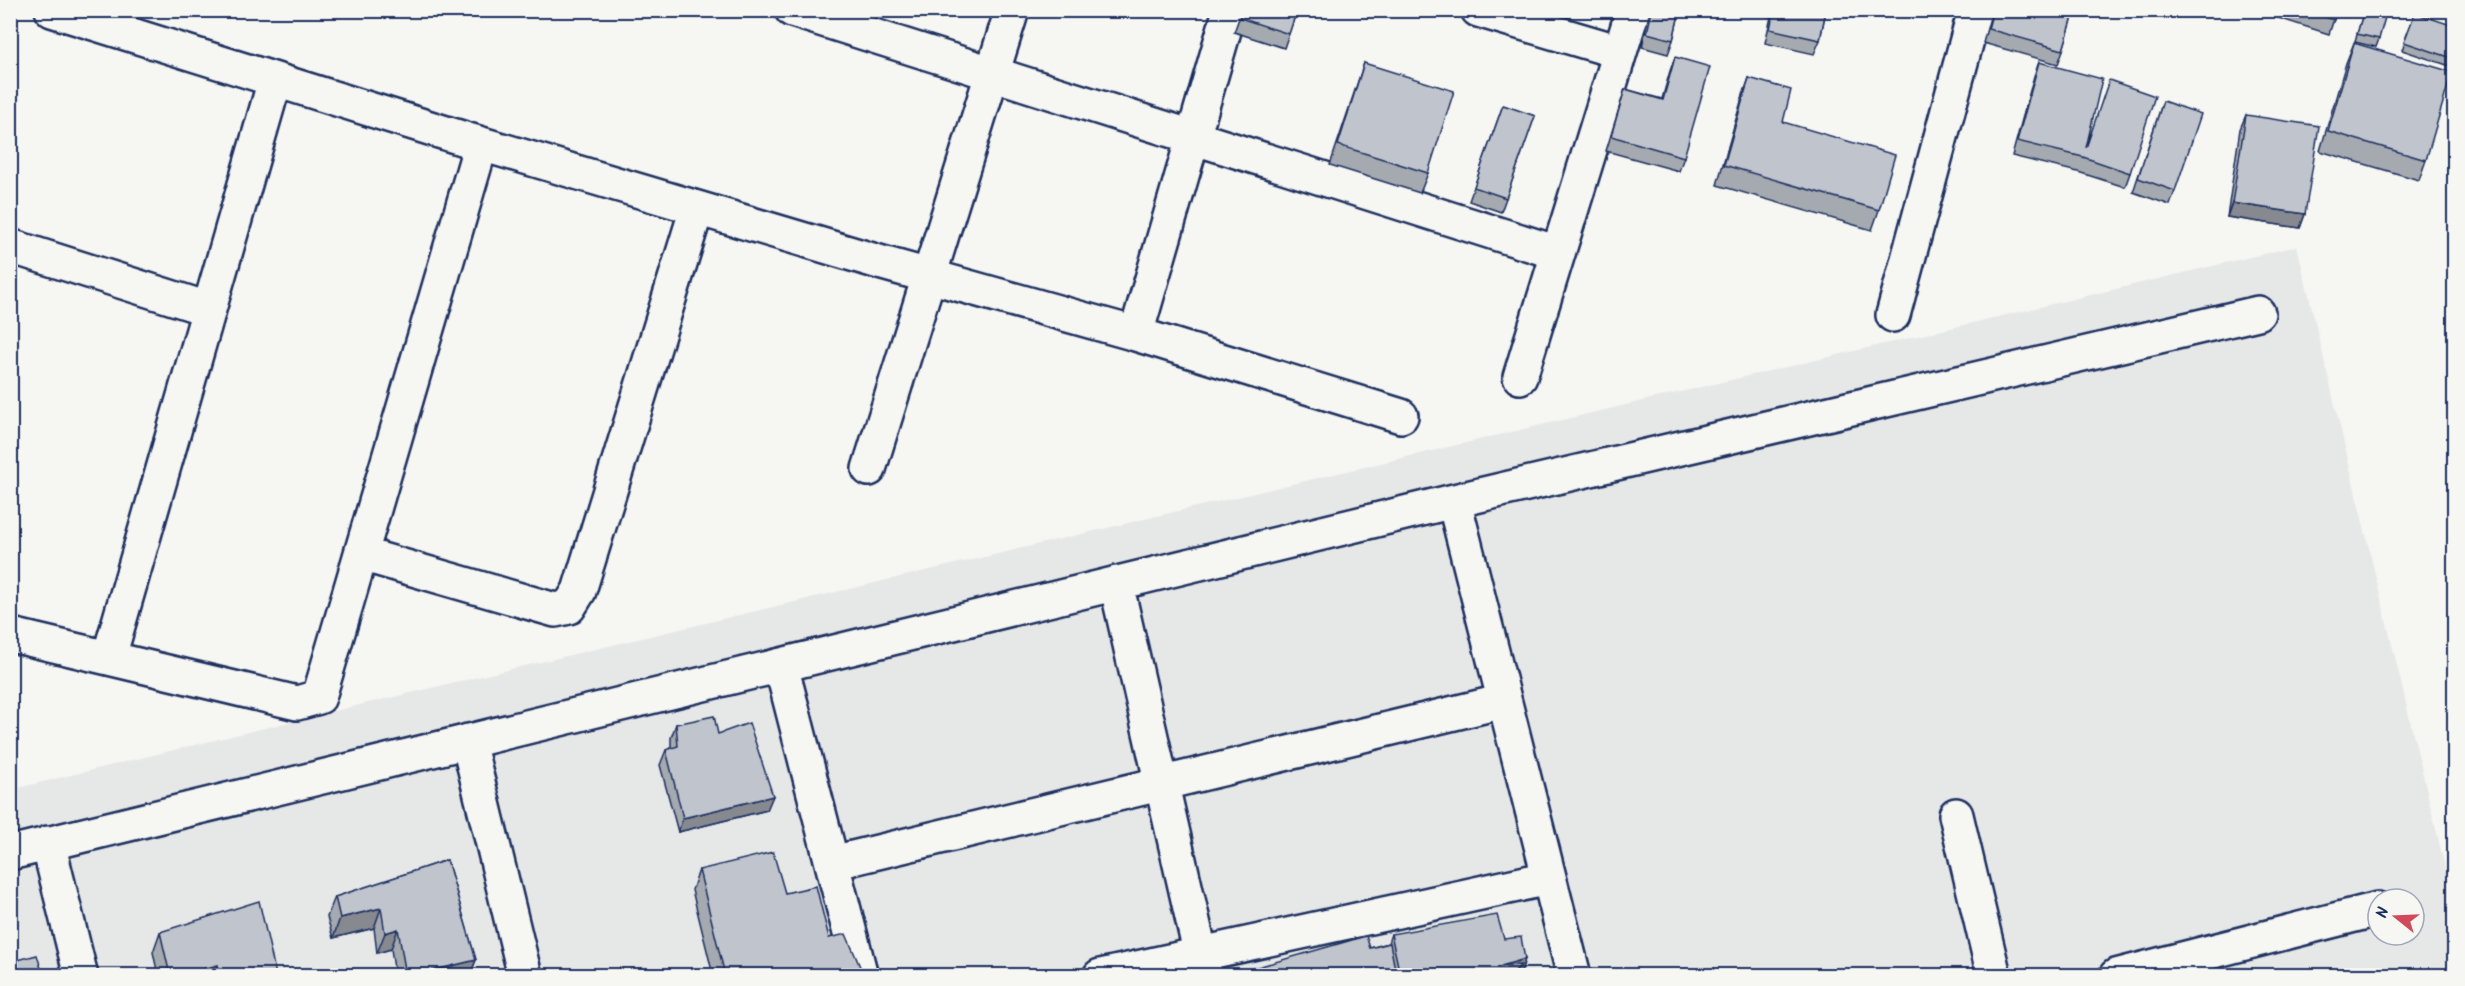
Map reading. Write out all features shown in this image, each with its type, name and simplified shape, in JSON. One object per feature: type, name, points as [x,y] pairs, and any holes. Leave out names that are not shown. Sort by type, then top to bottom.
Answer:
[{"type":"street","points":[[52,10],[481,144],[930,277],[1136,334],[1401,416]]},
{"type":"street","points":[[792,10],[1558,253]]},
{"type":"street","points":[[869,469],[1012,10]]},
{"type":"street","points":[[1136,334],[1230,10]]},
{"type":"street","points":[[1478,10],[1620,52]]},
{"type":"street","points":[[1520,377],[1633,10]]},
{"type":"street","points":[[1893,315],[1975,10]]},
{"type":"street","points":[[109,657],[275,80]]},
{"type":"street","points":[[16,636],[297,703],[319,697],[481,144]]},
{"type":"street","points":[[362,554],[555,610],[568,607],[579,591],[697,208]]},
{"type":"street","points":[[10,246],[208,309]]},
{"type":"street","points":[[10,853],[1454,501],[2258,313]]},
{"type":"street","points":[[1454,501],[1574,975]]},
{"type":"street","points":[[1116,583],[1203,964]]},
{"type":"street","points":[[781,665],[861,975]]},
{"type":"street","points":[[832,863],[1504,701]]},
{"type":"street","points":[[468,741],[525,975]]},
{"type":"street","points":[[1956,815],[1994,975]]},
{"type":"street","points":[[48,843],[81,975]]},
{"type":"street","points":[[1100,975],[1203,964],[1549,878]]},
{"type":"street","points":[[2116,975],[2366,912]]},
{"type":"shaded area","points":[[2297,246],[2454,905],[2454,975],[11,975],[10,790]]},
{"type":"building","points":[[1242,10],[1297,10],[1289,34],[1240,18]]},
{"type":"building","points":[[1652,10],[1680,10],[1673,40],[1647,33]]},
{"type":"building","points":[[1774,10],[1826,10],[1820,40],[1770,29]]},
{"type":"building","points":[[1993,10],[2075,10],[2063,50],[1988,29]]},
{"type":"building","points":[[2303,10],[2337,10],[2334,20]]},
{"type":"building","points":[[2364,10],[2387,10],[2379,39],[2357,34]]},
{"type":"building","points":[[2415,13],[2454,26],[2452,58],[2404,42]]},
{"type":"building","points":[[2354,43],[2452,72],[2426,160],[2328,131]]},
{"type":"building","points":[[1675,57],[1710,67],[1684,157],[1611,136],[1625,89],[1663,100]]},
{"type":"building","points":[[2039,62],[2102,79],[2086,148],[2109,80],[2155,96],[2130,173],[2083,157],[2017,141]]},
{"type":"building","points":[[1364,63],[1454,91],[1428,173],[1338,145]]},
{"type":"building","points":[[1749,78],[1791,90],[1783,122],[1895,155],[1879,210],[1724,165]]},
{"type":"building","points":[[2163,101],[2201,114],[2175,191],[2138,178]]},
{"type":"building","points":[[1503,105],[1535,116],[1506,198],[1474,187]]},
{"type":"building","points":[[2246,115],[2319,126],[2305,214],[2232,203]]},
{"type":"building","points":[[714,716],[718,734],[749,723],[773,796],[683,818],[666,750],[678,746],[676,724]]},
{"type":"building","points":[[773,852],[785,893],[816,886],[829,938],[846,934],[861,969],[838,975],[725,975],[699,870]]},
{"type":"building","points":[[447,860],[476,960],[406,975],[398,929],[385,933],[381,908],[340,918],[335,897]]},
{"type":"building","points":[[259,901],[276,975],[221,975],[218,965],[180,975],[170,975],[160,932]]},
{"type":"building","points":[[1497,915],[1504,939],[1521,937],[1525,959],[1501,966],[1521,965],[1511,975],[1457,975],[1457,973],[1400,975],[1391,934]]},
{"type":"building","points":[[1366,936],[1370,948],[1390,943],[1396,975],[1233,974]]},
{"type":"building","points":[[37,955],[43,975],[10,975],[10,962]]}]
